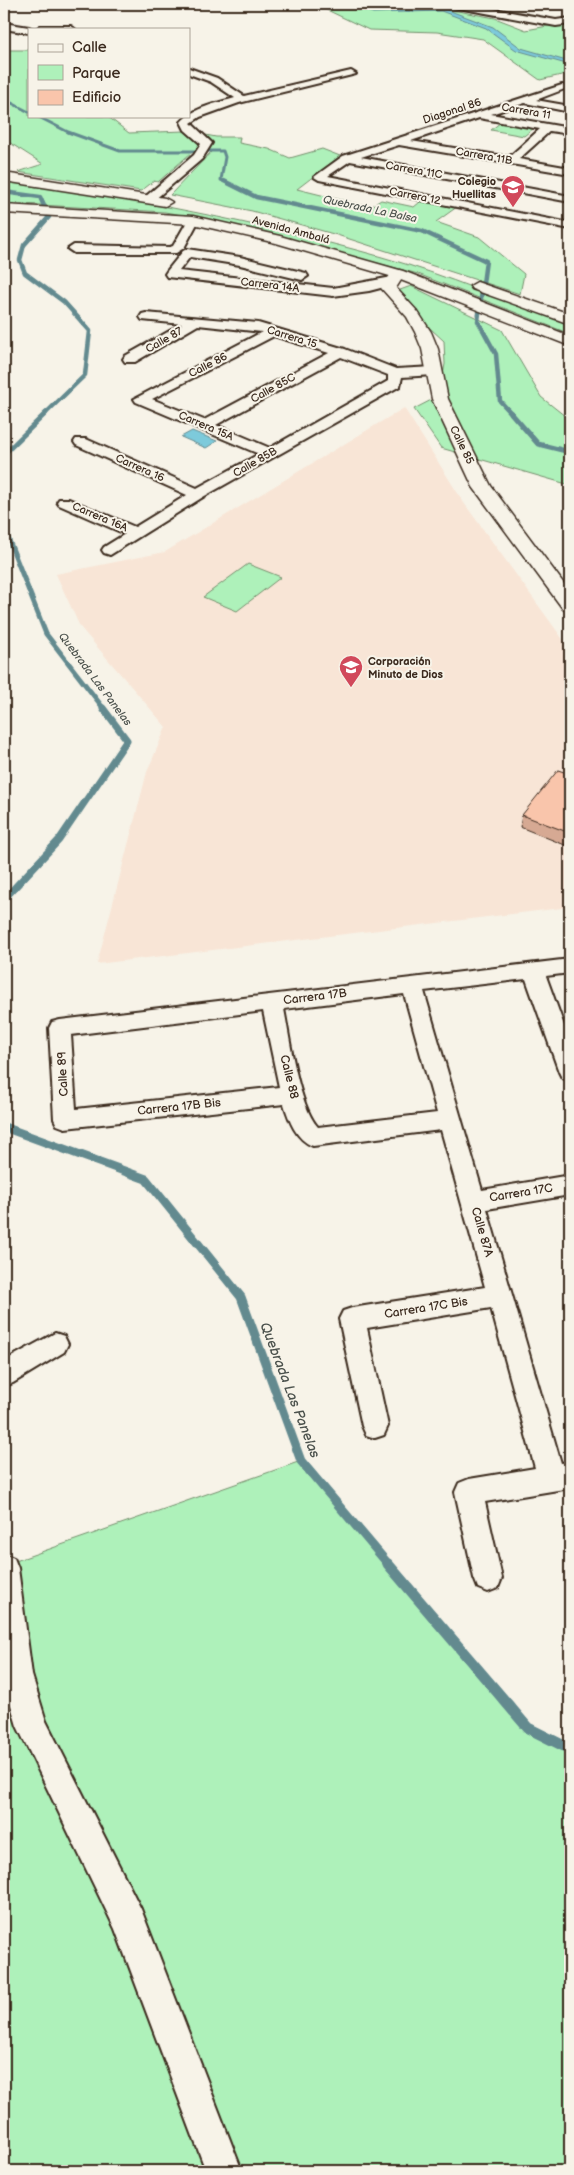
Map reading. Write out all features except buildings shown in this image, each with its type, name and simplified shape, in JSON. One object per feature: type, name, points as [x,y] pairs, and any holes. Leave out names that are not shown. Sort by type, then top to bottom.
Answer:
[{"type":"main road","name":"Avenida Ambalá","points":[[4,177],[149,199],[241,216],[346,244]]},
{"type":"main road","name":"Avenida Ambalá","points":[[4,209],[193,220],[280,240],[399,269],[445,293],[570,341]]},
{"type":"main road","name":"Calle 85","points":[[399,269],[388,288],[413,316],[423,332],[430,349],[440,399],[482,487],[570,605]]},
{"type":"main road","points":[[461,281],[570,319]]},
{"type":"street","points":[[453,4],[556,23],[570,21]]},
{"type":"street","points":[[4,26],[28,30]]},
{"type":"street","points":[[190,71],[214,80],[240,97],[240,100]]},
{"type":"street","points":[[190,117],[200,111],[240,100],[350,74]]},
{"type":"street","name":"Diagonal 86","points":[[347,158],[565,87]]},
{"type":"street","points":[[524,101],[570,109]]},
{"type":"street","name":"Carrera 11","points":[[478,115],[570,131]]},
{"type":"street","points":[[149,199],[198,157],[207,143],[189,128],[186,122],[189,118]]},
{"type":"street","points":[[446,126],[466,129]]},
{"type":"street","points":[[512,160],[528,140],[548,127]]},
{"type":"street","name":"Carrera 11B","points":[[398,141],[512,160],[570,172]]},
{"type":"street","name":"Carrera 12","points":[[347,158],[319,177],[570,226]]},
{"type":"street","name":"Carrera 11C","points":[[347,158],[570,199]]},
{"type":"street","points":[[529,218],[570,172]]},
{"type":"street","points":[[461,204],[485,183]]},
{"type":"street","points":[[74,249],[172,251],[178,248],[193,220]]},
{"type":"street","name":"Carrera 14A","points":[[355,289],[240,261],[187,253],[171,274],[333,292],[369,288],[399,269]]},
{"type":"street","name":"Carrera 15","points":[[146,317],[274,330],[340,352],[395,378]]},
{"type":"street","name":"Calle 87","points":[[130,360],[197,321]]},
{"type":"street","name":"Calle 86","points":[[141,399],[274,330]]},
{"type":"street","name":"Calle 85C","points":[[206,425],[340,352]]},
{"type":"street","points":[[395,378],[435,375]]},
{"type":"street","name":"Calle 85B","points":[[110,550],[198,494],[395,378]]},
{"type":"street","name":"Carrera 15A","points":[[141,399],[270,453]]},
{"type":"street","name":"Carrera 16","points":[[81,442],[198,494]]},
{"type":"street","name":"Carrera 16A","points":[[64,502],[136,533]]},
{"type":"street","name":"Carrera 17B","points":[[60,1028],[570,966]]},
{"type":"street","points":[[534,971],[570,1072]]},
{"type":"street","name":"Calle 87A","points":[[412,986],[500,1296],[561,1477]]},
{"type":"street","name":"Calle 88","points":[[272,1002],[292,1094],[306,1132],[313,1137],[450,1120]]},
{"type":"street","name":"Calle 89","points":[[60,1028],[65,1119]]},
{"type":"street","name":"Carrera 17B Bis","points":[[65,1119],[292,1094]]},
{"type":"street","name":"Carrera 17C","points":[[473,1201],[570,1186]]},
{"type":"street","name":"Carrera 17C Bis","points":[[375,1426],[352,1319],[500,1296]]},
{"type":"street","points":[[4,1375],[55,1344]]},
{"type":"street","points":[[488,1578],[469,1492],[561,1477]]},
{"type":"street","points":[[4,1568],[17,1675],[32,1726],[129,1921],[224,2171]]},
{"type":"shaded area","name":"Corporación Minuto de Dios","points":[[404,408],[464,503],[570,649],[570,907],[97,964],[147,772],[166,727],[80,627],[56,574],[165,552]]},
{"type":"green space","points":[[305,4],[420,4],[495,18],[526,30],[570,22],[570,73],[540,80],[483,39],[437,32],[369,30],[325,9]]},
{"type":"green space","points":[[4,50],[28,50],[28,118],[110,118],[129,133],[185,131],[216,137],[240,137],[239,143],[269,149],[290,158],[322,149],[340,156],[297,189],[370,207],[381,200],[414,207],[425,198],[461,204],[436,222],[479,237],[524,274],[520,294],[337,235],[252,211],[170,195],[212,151],[191,153],[158,182],[154,181],[141,191],[18,172],[43,164],[4,139]]},
{"type":"green space","points":[[501,122],[534,128],[524,136],[491,130]]},
{"type":"green space","points":[[4,180],[194,212],[335,244],[406,264],[453,280],[570,325],[570,334],[418,274],[231,224],[165,212],[4,203]]},
{"type":"green space","points":[[411,286],[502,330],[541,397],[570,420],[570,485],[441,448],[414,409],[439,396],[445,364],[444,341],[392,293]]},
{"type":"green space","points":[[248,564],[281,577],[237,611],[203,597]]},
{"type":"green space","points":[[301,1461],[528,1728],[570,1749],[570,2171],[4,2171],[4,1565]]},
{"type":"water","points":[[343,4],[353,4],[375,11],[445,9],[493,27],[521,48],[570,62],[570,65],[516,50],[486,28],[441,11],[373,13]]},
{"type":"water","points":[[192,431],[217,441],[206,448],[181,437]]},
{"type":"waterway","points":[[4,99],[28,111]]},
{"type":"waterway","points":[[41,118],[68,132],[120,151],[223,151],[225,157],[221,180],[226,182]]},
{"type":"waterway","name":"Quebrada La Balsa","points":[[226,182],[256,197],[422,231],[486,261],[478,321],[496,354],[500,401],[512,414]]},
{"type":"waterway","name":"Quebrada Las Panelas","points":[[4,192],[40,197],[49,217],[24,245],[20,260],[25,273],[64,302],[90,331],[85,375],[45,414]]},
{"type":"waterway","name":"Quebrada Las Panelas","points":[[4,454],[46,413]]},
{"type":"waterway","name":"Quebrada La Balsa","points":[[511,413],[538,444],[570,452]]},
{"type":"waterway","name":"Quebrada Las Panelas","points":[[4,528],[46,634],[104,709]]},
{"type":"waterway","name":"Quebrada Las Panelas","points":[[4,899],[59,840],[127,740],[103,708]]},
{"type":"waterway","name":"Quebrada Las Panelas","points":[[4,1127],[146,1179],[241,1297],[301,1461],[389,1565]]},
{"type":"waterway","name":"Quebrada Las Panelas","points":[[388,1564],[528,1728],[570,1749]]},
{"type":"place","name":"Colegio Huellitas","points":[[513,208]]},
{"type":"place","name":"Corporación Minuto de Dios","points":[[351,688]]}]
